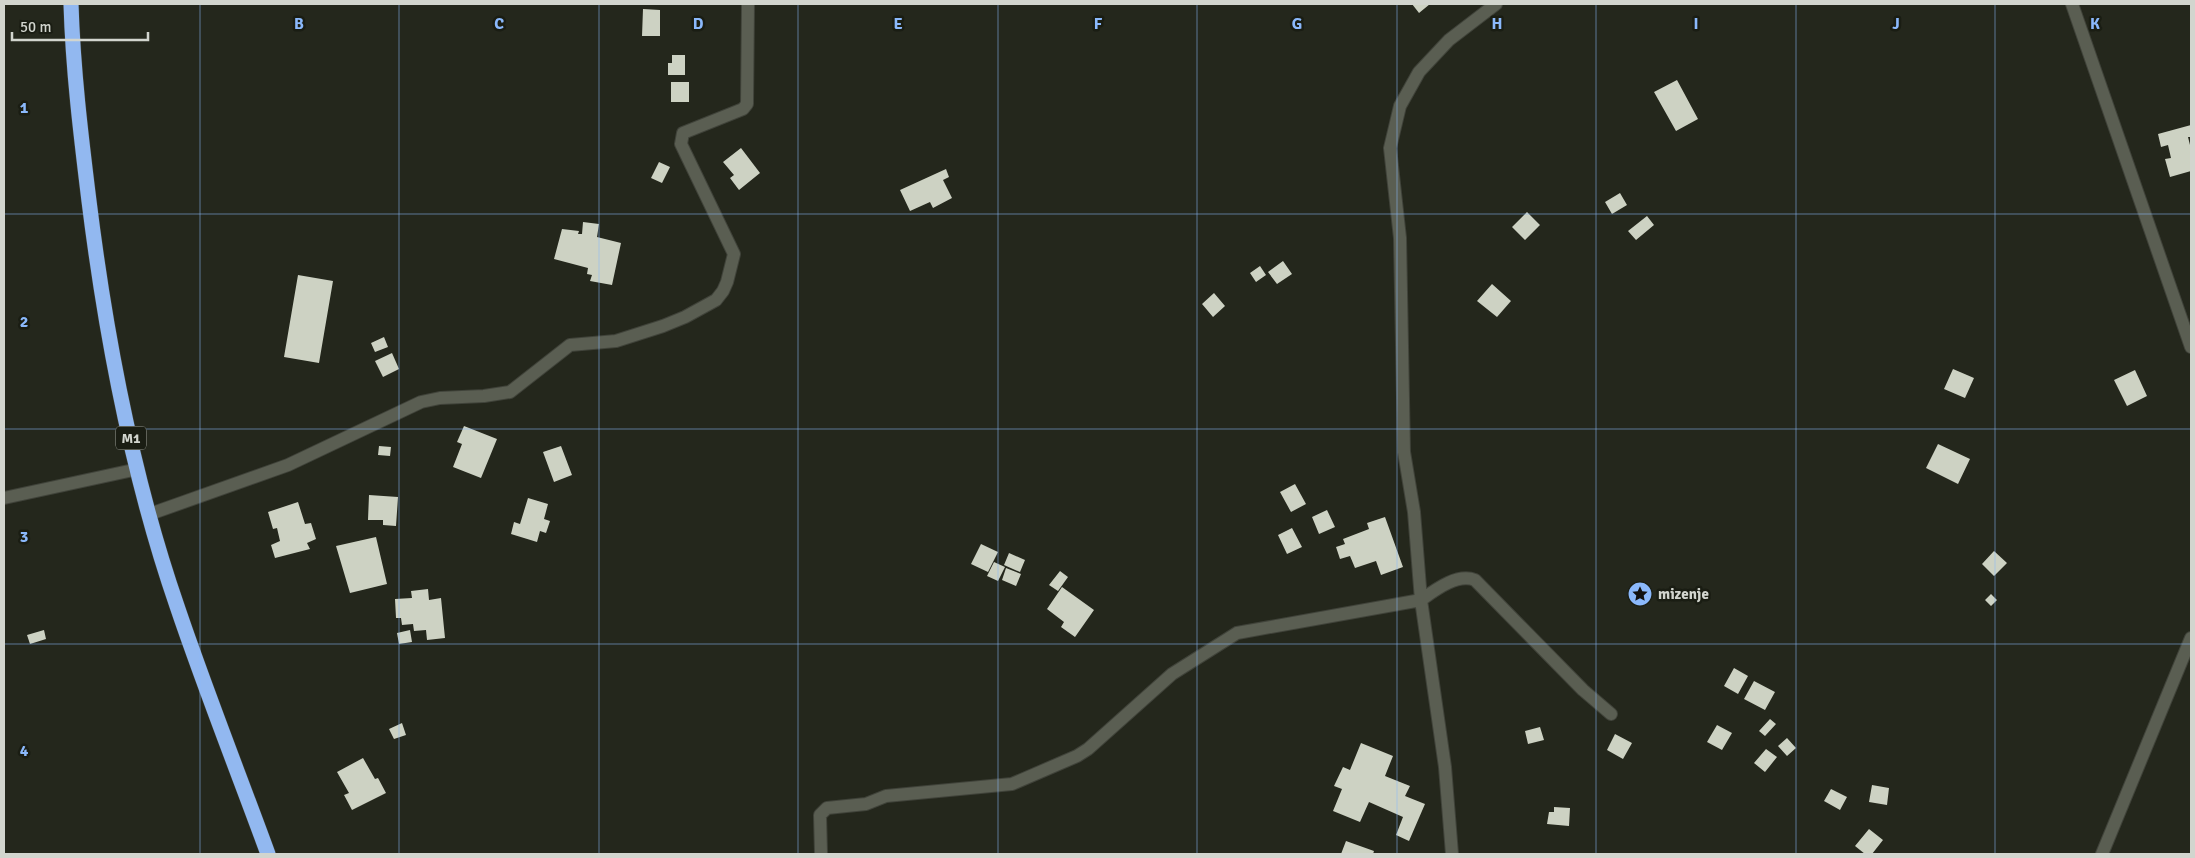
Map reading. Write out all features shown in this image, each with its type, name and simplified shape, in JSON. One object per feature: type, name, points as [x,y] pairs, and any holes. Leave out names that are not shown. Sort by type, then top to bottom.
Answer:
[{"type":"highway","name":"M1","points":[[71,4],[84,157],[98,268],[115,365],[138,469],[176,605],[268,854]]},
{"type":"street","points":[[150,514],[288,465],[421,402],[440,398],[490,396],[510,392],[570,345],[616,341],[663,326],[716,300],[724,292],[734,254],[681,144],[681,139],[683,133],[743,109],[747,104],[748,4]]},
{"type":"street","points":[[1452,854],[1445,767],[1421,600],[1414,512],[1404,452],[1400,238],[1390,148],[1400,106],[1419,72],[1449,40],[1496,4]]},
{"type":"street","points":[[2072,4],[2191,347]]},
{"type":"street","points":[[4,498],[138,469]]},
{"type":"street","points":[[821,854],[820,815],[827,808],[866,804],[886,796],[1012,784],[1077,756],[1088,749],[1172,674],[1237,633],[1421,600],[1438,588],[1461,578],[1474,580],[1583,690],[1611,714]]},
{"type":"street","points":[[2102,854],[2191,638]]},
{"type":"building","points":[[1412,4],[1430,4],[1419,13]]},
{"type":"building","points":[[643,9],[660,10],[660,36],[642,36]]},
{"type":"building","points":[[672,55],[685,55],[685,75],[668,75],[668,63],[672,63]]},
{"type":"building","points":[[1677,80],[1698,119],[1676,131],[1654,92]]},
{"type":"building","points":[[671,82],[689,82],[689,102],[671,102]]},
{"type":"building","points":[[2191,125],[2191,137],[2188,137],[2191,149],[2191,171],[2170,177],[2165,159],[2171,158],[2168,145],[2161,147],[2158,134]]},
{"type":"building","points":[[741,148],[760,173],[739,190],[730,178],[734,175],[723,162]]},
{"type":"building","points":[[659,162],[670,167],[662,183],[651,178]]},
{"type":"building","points":[[946,169],[949,177],[943,180],[952,198],[933,208],[930,202],[910,211],[900,190]]},
{"type":"building","points":[[1620,193],[1627,205],[1612,214],[1605,202]]},
{"type":"building","points":[[1527,212],[1540,225],[1525,240],[1512,227]]},
{"type":"building","points":[[1647,216],[1654,225],[1636,240],[1628,231]]},
{"type":"building","points":[[583,222],[599,224],[597,237],[621,243],[612,285],[590,281],[592,275],[587,274],[588,268],[554,259],[562,229],[579,231],[578,234],[582,234]]},
{"type":"building","points":[[1283,261],[1292,274],[1277,284],[1268,272]]},
{"type":"building","points":[[1260,266],[1266,275],[1256,282],[1250,273]]},
{"type":"building","points":[[298,275],[333,281],[319,363],[284,357]]},
{"type":"building","points":[[1492,284],[1511,301],[1497,317],[1477,301]]},
{"type":"building","points":[[1214,293],[1225,306],[1213,317],[1202,304]]},
{"type":"building","points":[[384,337],[388,347],[375,352],[371,343]]},
{"type":"building","points":[[392,353],[399,369],[383,377],[375,361]]},
{"type":"building","points":[[1953,369],[1974,378],[1965,398],[1944,389]]},
{"type":"building","points":[[2135,370],[2147,396],[2127,406],[2114,380]]},
{"type":"building","points":[[464,426],[497,439],[481,478],[453,467],[462,444],[457,442]]},
{"type":"building","points":[[1938,444],[1970,459],[1958,484],[1926,468]]},
{"type":"building","points":[[379,446],[391,447],[390,456],[378,455]]},
{"type":"building","points":[[561,446],[572,475],[554,482],[543,452]]},
{"type":"building","points":[[1295,484],[1306,504],[1291,512],[1280,492]]},
{"type":"building","points":[[369,495],[398,497],[396,526],[383,525],[383,520],[368,520]]},
{"type":"building","points":[[528,498],[548,504],[544,519],[550,521],[546,533],[540,531],[537,542],[511,534],[514,522],[520,524]]},
{"type":"building","points":[[298,502],[305,524],[311,523],[316,539],[307,543],[310,549],[275,558],[271,545],[280,541],[277,528],[273,529],[268,512]]},
{"type":"building","points":[[1327,510],[1335,527],[1319,534],[1312,517]]},
{"type":"building","points":[[1385,517],[1403,567],[1381,575],[1376,561],[1355,568],[1350,556],[1340,559],[1336,547],[1345,544],[1343,539],[1369,529],[1367,523]]},
{"type":"building","points":[[1292,528],[1302,547],[1287,554],[1278,535]]},
{"type":"building","points":[[376,537],[387,584],[350,593],[336,546]]},
{"type":"building","points":[[981,544],[998,552],[988,572],[971,564]]},
{"type":"building","points":[[1994,551],[2007,563],[1994,576],[1982,564]]},
{"type":"building","points":[[1009,553],[1025,560],[1020,572],[1004,565]]},
{"type":"building","points":[[994,562],[1005,567],[998,581],[987,576]]},
{"type":"building","points":[[1006,568],[1021,574],[1016,586],[1002,580]]},
{"type":"building","points":[[1060,571],[1068,577],[1058,591],[1049,585]]},
{"type":"building","points":[[1062,587],[1094,610],[1075,637],[1061,627],[1064,622],[1047,609]]},
{"type":"building","points":[[428,589],[429,600],[441,598],[445,638],[427,640],[426,630],[414,631],[413,624],[402,625],[401,618],[396,618],[395,599],[412,598],[411,591]]},
{"type":"building","points":[[1991,594],[1997,600],[1991,606],[1985,600]]},
{"type":"building","points":[[44,630],[46,639],[30,644],[27,635]]},
{"type":"building","points":[[410,630],[412,642],[399,644],[397,633]]},
{"type":"building","points":[[1734,668],[1748,676],[1738,694],[1724,686]]},
{"type":"building","points":[[1754,681],[1775,692],[1765,710],[1744,699]]},
{"type":"building","points":[[1770,719],[1776,724],[1765,736],[1759,731]]},
{"type":"building","points":[[402,723],[406,735],[394,739],[389,729]]},
{"type":"building","points":[[1717,725],[1732,733],[1722,750],[1707,742]]},
{"type":"building","points":[[1540,727],[1544,740],[1528,744],[1525,731]]},
{"type":"building","points":[[1615,734],[1632,743],[1623,759],[1607,750]]},
{"type":"building","points":[[1787,738],[1796,748],[1787,756],[1778,746]]},
{"type":"building","points":[[1361,743],[1393,756],[1385,776],[1410,786],[1405,796],[1425,804],[1409,841],[1396,835],[1403,817],[1369,802],[1360,822],[1333,811],[1342,789],[1334,786],[1343,767],[1350,770]]},
{"type":"building","points":[[1766,749],[1777,757],[1765,772],[1754,763]]},
{"type":"building","points":[[363,758],[375,779],[378,778],[386,793],[352,810],[344,795],[349,793],[337,772]]},
{"type":"building","points":[[1872,785],[1889,788],[1887,805],[1869,802]]},
{"type":"building","points":[[1831,789],[1847,797],[1840,810],[1824,801]]},
{"type":"building","points":[[1554,807],[1570,808],[1569,826],[1547,824],[1549,812],[1554,812]]},
{"type":"building","points":[[1869,829],[1883,840],[1872,854],[1865,854],[1855,846]]},
{"type":"building","points":[[1346,841],[1374,851],[1373,854],[1341,854]]},
{"type":"place","name":"mizenje","points":[[1640,594]]}]
